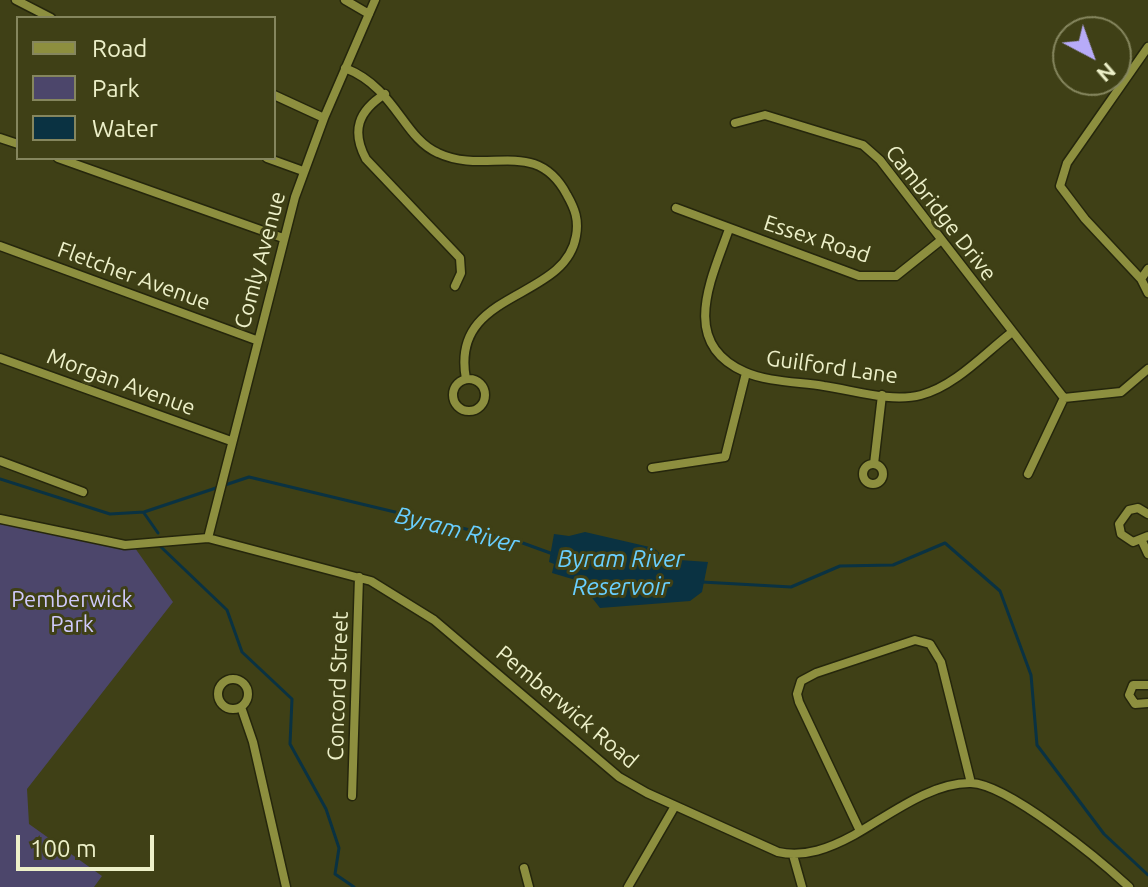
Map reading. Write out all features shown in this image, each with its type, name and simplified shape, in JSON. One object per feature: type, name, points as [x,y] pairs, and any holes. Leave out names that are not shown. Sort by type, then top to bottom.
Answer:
[{"type":"street","points":[[16,0],[29,3],[48,16]]},
{"type":"street","points":[[345,0],[369,14]]},
{"type":"street","name":"Comly Avenue","points":[[208,538],[256,340],[303,171],[375,0]]},
{"type":"street","points":[[1148,47],[1067,163],[1060,186],[1085,219],[1141,279],[1148,293]]},
{"type":"street","points":[[345,68],[366,77],[385,94],[434,152],[477,161],[536,162],[560,183],[576,213],[576,238],[561,266],[502,302],[473,330],[464,357],[466,379]]},
{"type":"street","points":[[385,94],[363,115],[356,131],[358,142],[366,159],[460,258],[461,273],[455,286]]},
{"type":"street","points":[[276,96],[324,118]]},
{"type":"street","name":"Cambridge Drive","points":[[735,123],[765,115],[863,145],[880,160],[1064,398]]},
{"type":"street","points":[[64,160],[283,238]]},
{"type":"street","points":[[273,160],[303,171]]},
{"type":"street","name":"Essex Road","points":[[676,208],[859,276],[896,276],[940,241]]},
{"type":"street","name":"Guilford Lane","points":[[729,229],[705,296],[703,320],[712,345],[746,373],[882,395],[919,396],[946,385],[1011,333]]},
{"type":"street","name":"Fletcher Avenue","points":[[0,246],[256,340]]},
{"type":"street","points":[[1141,279],[1148,269]]},
{"type":"street","name":"Morgan Avenue","points":[[0,358],[231,441]]},
{"type":"street","points":[[1028,474],[1064,398],[1121,392],[1148,369]]},
{"type":"street","points":[[652,468],[725,457],[746,373]]},
{"type":"street","points":[[466,379],[477,381],[485,391],[483,405],[470,412],[458,407],[453,397],[456,385],[466,379]]},
{"type":"street","points":[[874,464],[882,395]]},
{"type":"street","points":[[0,461],[83,492]]},
{"type":"street","points":[[1148,514],[1138,508],[1129,510],[1119,524],[1126,539],[1145,539],[1148,554]]},
{"type":"street","name":"Pemberwick Road","points":[[0,519],[125,545],[208,538],[359,577],[386,587],[434,620],[619,777],[758,845],[793,855]]},
{"type":"street","name":"Concord Street","points":[[352,796],[359,577]]},
{"type":"street","points":[[860,831],[797,694],[801,681],[816,673],[915,640],[930,644],[941,662],[971,783]]},
{"type":"street","points":[[1147,682],[1133,685],[1129,695],[1135,704],[1148,703]]},
{"type":"street","points":[[241,707],[253,742],[286,887]]},
{"type":"street","points":[[802,887],[793,855],[831,846],[936,792],[971,783],[1011,798],[1129,887]]},
{"type":"street","points":[[628,887],[675,806]]},
{"type":"street","points":[[524,868],[529,887]]},
{"type":"green space","name":"Pemberwick Park","points":[[0,524],[135,548],[173,602],[27,789],[29,824],[102,876],[94,887],[0,887]]},
{"type":"water","name":"Byram River Reservoir","points":[[585,532],[654,548],[666,559],[708,562],[702,592],[690,601],[600,608],[579,581],[552,573],[554,564],[549,562],[554,534],[569,536]]},
{"type":"waterway","name":"Byram River","points":[[0,479],[110,514],[144,512],[249,477],[520,542],[553,554]]},
{"type":"waterway","points":[[144,513],[158,533]]},
{"type":"waterway","name":"Byram River","points":[[702,582],[791,587],[840,566],[893,565],[945,543],[1000,591],[1031,675],[1037,745],[1104,834],[1148,875]]},
{"type":"waterway","points":[[161,547],[227,610],[242,652],[292,699],[290,744],[326,809],[339,848],[335,874],[354,887]]}]
